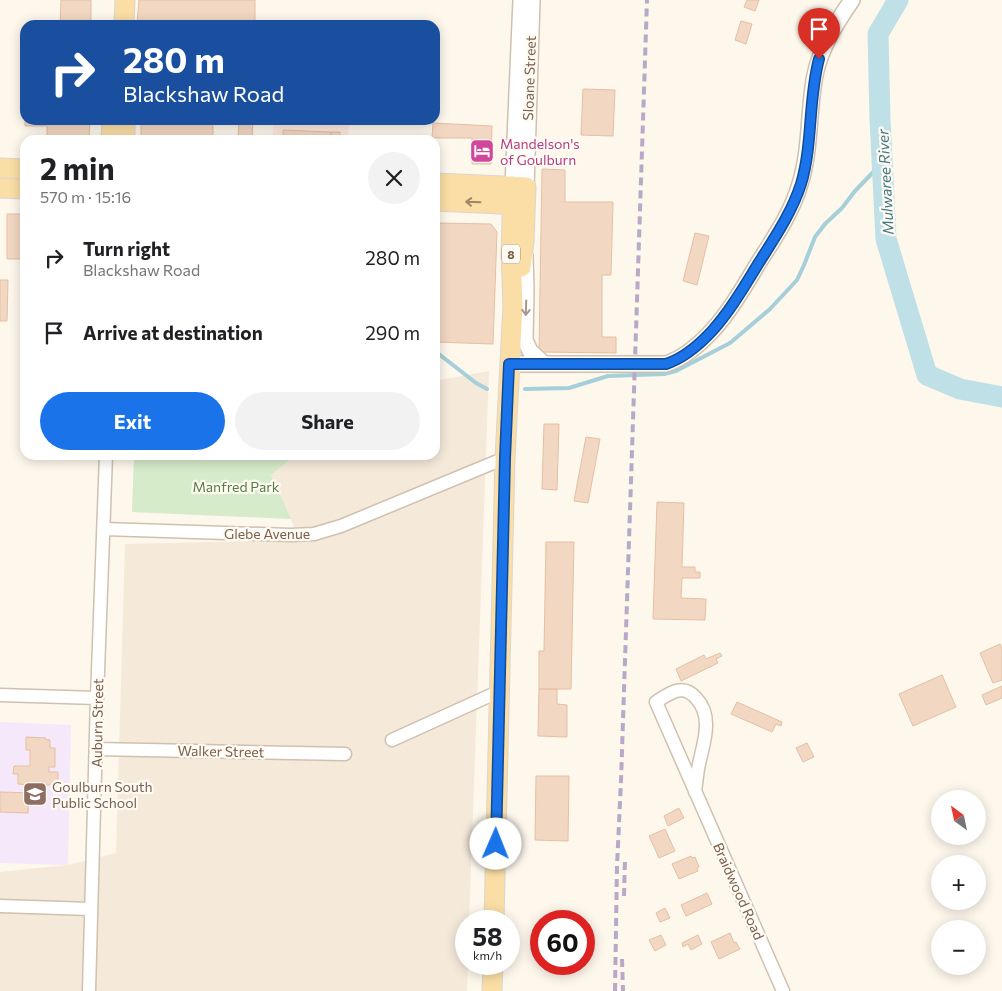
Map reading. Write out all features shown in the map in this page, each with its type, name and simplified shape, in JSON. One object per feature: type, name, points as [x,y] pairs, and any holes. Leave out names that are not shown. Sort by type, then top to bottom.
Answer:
[{"type":"main road","points":[[116,20],[117,0]]},
{"type":"main road","points":[[124,20],[125,0]]},
{"type":"main road","points":[[0,168],[20,169]]},
{"type":"main road","points":[[440,184],[519,196]]},
{"type":"main road","points":[[0,188],[20,189]]},
{"type":"main road","points":[[440,201],[519,196]]},
{"type":"main road","name":"Sloane Street","points":[[513,305],[524,242],[519,196]]},
{"type":"main road","name":"Sloane Street","points":[[494,910],[505,458],[519,196]]},
{"type":"main road","points":[[492,975],[492,991]]},
{"type":"street","name":"Sloane Street","points":[[519,196],[521,0]]},
{"type":"street","name":"Sloane Street","points":[[519,196],[532,0]]},
{"type":"street","points":[[509,364],[666,364],[682,357],[712,331],[749,279],[795,200],[804,168],[813,88],[819,59],[833,30],[852,0]]},
{"type":"street","points":[[524,242],[525,340],[530,351],[544,364]]},
{"type":"street","name":"Glebe Avenue","points":[[104,529],[259,535],[314,534],[341,526],[505,458]]},
{"type":"street","name":"Auburn Street","points":[[89,991],[106,460]]},
{"type":"street","name":"Braidwood Road","points":[[695,792],[698,768],[706,734],[705,715],[693,694],[686,690],[680,690],[672,692],[656,702],[695,792],[783,991]]},
{"type":"street","points":[[392,740],[500,691]]},
{"type":"street","points":[[0,695],[97,698]]},
{"type":"street","name":"Walker Street","points":[[96,749],[345,754]]},
{"type":"street","points":[[0,906],[91,909]]},
{"type":"shaded area","points":[[273,125],[349,125],[348,135],[273,135]]},
{"type":"shaded area","points":[[489,371],[469,910],[455,910],[455,975],[468,975],[467,991],[0,991],[0,872],[68,865],[116,853],[125,544],[300,540],[271,475],[290,460],[440,460],[440,380]]},
{"type":"shaded area","name":"Goulburn South Public School","points":[[0,722],[71,725],[68,865],[0,863]]},
{"type":"green space","name":"Manfred Park","points":[[134,460],[290,460],[271,475],[291,519],[132,512]]},
{"type":"building","points":[[61,0],[91,0],[91,20],[60,20]]},
{"type":"building","points":[[139,0],[255,0],[255,20],[137,20]]},
{"type":"building","points":[[747,0],[759,0],[755,11],[744,7]]},
{"type":"building","points":[[741,21],[752,24],[746,44],[735,40]]},
{"type":"building","points":[[583,89],[615,90],[613,136],[581,135]]},
{"type":"building","name":"Mandelson's of Goulburn","points":[[440,123],[492,126],[491,164],[472,164],[472,138],[440,138],[440,135],[432,135],[433,125],[440,125]]},
{"type":"building","points":[[90,125],[89,135],[47,135],[47,126],[25,126]]},
{"type":"building","points":[[141,125],[213,125],[213,135],[141,135]]},
{"type":"building","points":[[239,125],[253,125],[252,135],[238,135]]},
{"type":"building","points":[[283,130],[331,132],[331,135],[283,135]]},
{"type":"building","points":[[331,132],[340,132],[340,135],[331,135]]},
{"type":"building","points":[[542,169],[565,170],[565,202],[613,202],[611,275],[602,275],[602,337],[616,337],[616,353],[539,352]]},
{"type":"building","points":[[7,214],[20,214],[20,259],[7,259]]},
{"type":"building","points":[[440,223],[491,224],[497,232],[493,344],[440,342]]},
{"type":"building","points":[[695,233],[709,236],[697,285],[683,281]]},
{"type":"building","points":[[0,280],[8,280],[7,321],[0,321]]},
{"type":"building","points":[[544,424],[559,424],[557,490],[542,489]]},
{"type":"building","points":[[586,437],[600,439],[588,503],[574,501]]},
{"type":"building","points":[[657,502],[684,503],[682,567],[695,567],[695,572],[700,572],[700,578],[682,578],[681,598],[706,599],[705,620],[653,619]]},
{"type":"building","points":[[546,542],[574,542],[571,689],[539,689],[539,651],[544,651]]},
{"type":"building","points":[[1000,644],[1002,649],[1002,680],[993,683],[980,653]]},
{"type":"building","points":[[720,653],[722,656],[716,659],[718,663],[681,681],[676,669],[704,655],[706,659]]},
{"type":"building","points":[[942,675],[956,707],[913,726],[899,694]]},
{"type":"building","points":[[1002,686],[1002,698],[986,705],[982,695]]},
{"type":"building","points":[[539,689],[557,689],[557,704],[567,705],[567,737],[538,736]]},
{"type":"building","points":[[737,702],[782,722],[781,726],[776,724],[772,732],[731,714]]},
{"type":"building","points":[[26,737],[50,740],[50,748],[55,748],[55,767],[49,767],[49,772],[58,772],[58,785],[30,787],[30,785],[18,784],[18,774],[13,774],[14,766],[30,766],[30,750],[26,750]]},
{"type":"building","points":[[807,743],[814,757],[803,762],[796,748]]},
{"type":"building","points":[[536,776],[569,776],[568,841],[535,840]]},
{"type":"building","points":[[0,792],[29,793],[28,813],[0,812]]},
{"type":"building","points":[[679,808],[684,818],[668,826],[664,816]]},
{"type":"building","points":[[665,829],[675,851],[659,858],[649,836]]},
{"type":"building","points":[[691,856],[692,858],[695,857],[699,867],[697,868],[698,871],[679,879],[672,864]]},
{"type":"building","points":[[707,893],[712,904],[686,916],[681,905]]},
{"type":"building","points":[[665,908],[670,918],[660,922],[656,913]]},
{"type":"building","points":[[730,933],[734,943],[736,942],[740,949],[719,959],[711,942]]},
{"type":"building","points":[[661,935],[666,945],[655,951],[649,940]]},
{"type":"building","points":[[698,935],[702,944],[691,950],[688,944],[683,947],[682,943]]},
{"type":"waterway","name":"Mulwaree River","points":[[898,0],[878,34],[886,239],[927,375],[960,389],[1002,397]]},
{"type":"waterway","points":[[525,389],[569,388],[608,376],[664,374],[676,371],[730,343],[770,309],[797,280],[815,237],[883,162]]},
{"type":"waterway","points":[[440,355],[476,383],[487,389]]},
{"type":"railway","points":[[615,991],[617,866],[647,0]]},
{"type":"railway","points":[[624,896],[625,859]]},
{"type":"railway","points":[[622,959],[623,991]]},
{"type":"place","name":"Mandelson's of Goulburn","points":[[482,151]]},
{"type":"place","name":"Goulburn South Public School","points":[[35,794]]},
{"type":"route","points":[[496,844],[509,364],[666,364],[682,357],[712,331],[749,279],[795,200],[804,168],[815,73],[819,59]]}]
